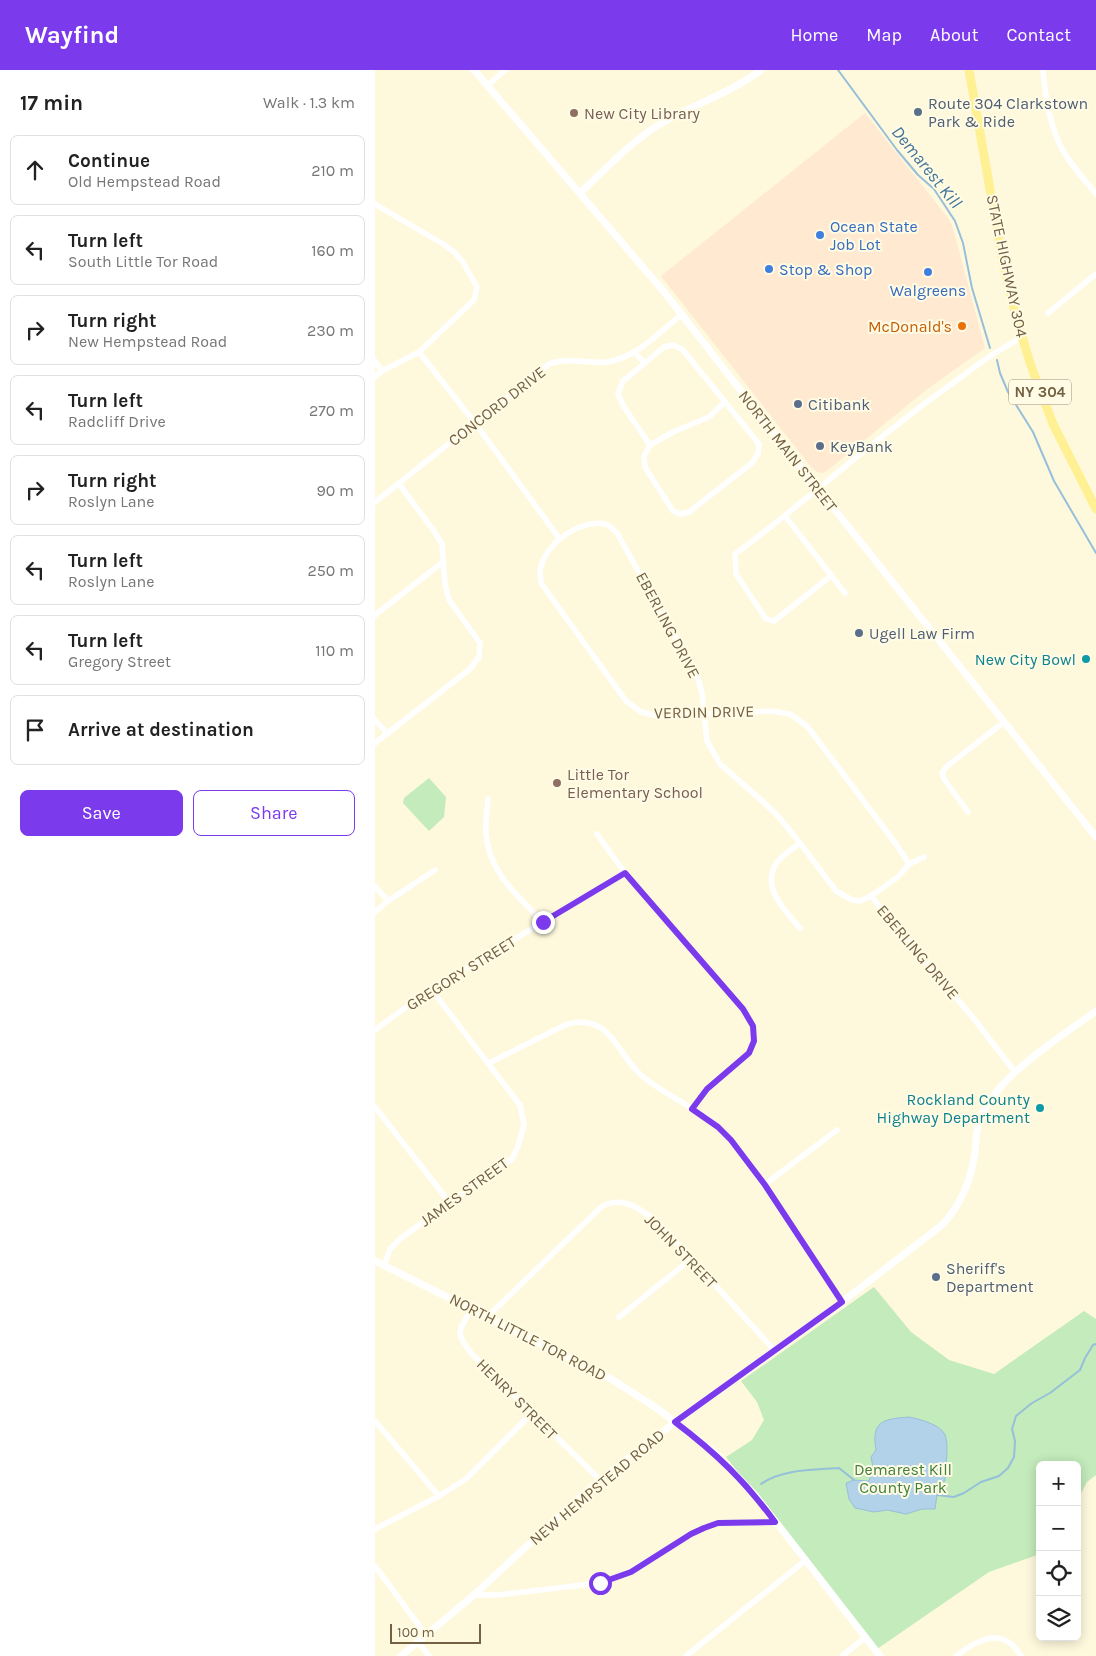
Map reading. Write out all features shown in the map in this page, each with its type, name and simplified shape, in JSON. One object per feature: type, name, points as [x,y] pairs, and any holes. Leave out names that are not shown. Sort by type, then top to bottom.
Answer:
[{"type":"main road","name":"STATE HIGHWAY 304","points":[[969,70],[1003,263],[1022,338],[1053,424],[1096,509]]},
{"type":"street","name":"NORTH MAIN STREET","points":[[474,70],[682,314],[818,489],[1096,838]]},
{"type":"street","points":[[487,86],[505,70]]},
{"type":"street","points":[[580,193],[648,132],[669,118],[735,86],[761,70]]},
{"type":"street","points":[[1043,70],[1047,105],[1052,125],[1060,144],[1071,162],[1096,194]]},
{"type":"street","points":[[375,204],[454,252],[463,262],[477,287],[474,300],[419,352],[382,371],[375,377]]},
{"type":"street","points":[[1048,313],[1096,274]]},
{"type":"street","name":"CONCORD DRIVE","points":[[375,502],[549,364],[559,360],[605,362],[619,359],[634,352],[682,314]]},
{"type":"street","points":[[832,575],[774,621],[766,619],[736,574],[735,554],[785,516],[920,406],[988,357],[1022,338]]},
{"type":"street","points":[[650,445],[624,407],[618,394],[623,381],[664,348],[673,345],[683,350],[759,444],[758,454],[752,462],[689,512],[680,514],[673,511],[645,467],[644,456],[650,445],[673,432],[709,417],[725,402]]},
{"type":"street","points":[[419,352],[559,538]]},
{"type":"street","points":[[634,352],[645,363]]},
{"type":"street","points":[[375,361],[382,371]]},
{"type":"street","points":[[375,744],[470,669],[479,657],[480,643],[449,600],[445,584],[442,544],[399,484]]},
{"type":"street","points":[[785,516],[845,593]]},
{"type":"street","name":"EBERLING DRIVE","points":[[559,538],[589,524],[605,524],[617,533],[698,678],[705,714],[707,741],[720,764],[759,798],[800,843],[836,891],[852,900],[860,901],[871,896],[974,1019],[1015,1072]]},
{"type":"street","name":"VERDIN DRIVE","points":[[559,538],[544,558],[540,571],[541,583],[626,701],[641,712],[658,716],[771,711],[790,714],[807,726],[909,864]]},
{"type":"street","points":[[375,615],[443,562]]},
{"type":"street","points":[[375,720],[388,734]]},
{"type":"street","points":[[968,812],[944,779],[942,773],[946,767],[1004,722]]},
{"type":"street","points":[[488,799],[486,835],[495,867],[506,883],[543,922]]},
{"type":"street","points":[[597,834],[625,873],[743,1009],[753,1026],[754,1041],[749,1053],[707,1089],[692,1109]]},
{"type":"street","points":[[800,843],[779,860],[772,872],[773,888],[778,902],[800,928]]},
{"type":"street","points":[[871,896],[898,877],[909,864],[924,856]]},
{"type":"street","points":[[375,912],[388,901],[435,870]]},
{"type":"street","name":"GREGORY STREET","points":[[375,1030],[431,989],[625,873]]},
{"type":"street","points":[[375,886],[388,901]]},
{"type":"street","name":"JAMES STREET","points":[[384,1265],[390,1248],[401,1238],[512,1160],[519,1146],[524,1125],[520,1105],[431,989]]},
{"type":"street","name":"NEW HEMPSTEAD ROAD","points":[[401,1656],[474,1595],[600,1480],[675,1422],[842,1302],[943,1225],[953,1214],[965,1193],[974,1159],[981,1118],[990,1100],[1015,1072],[1096,1011]]},
{"type":"street","points":[[489,1063],[567,1024],[578,1021],[589,1022],[599,1026],[610,1036],[639,1074],[718,1127],[731,1140],[765,1185],[842,1302]]},
{"type":"street","points":[[375,1107],[450,1203]]},
{"type":"street","points":[[765,1185],[837,1130]]},
{"type":"street","name":"JOHN STREET","points":[[488,1316],[607,1204],[621,1202],[640,1209],[660,1224],[775,1351]]},
{"type":"street","points":[[619,1317],[691,1258]]},
{"type":"street","name":"NORTH LITTLE TOR ROAD","points":[[375,1261],[611,1379],[675,1422],[716,1454],[755,1495],[881,1656]]},
{"type":"street","name":"HENRY STREET","points":[[472,1309],[460,1328],[461,1341],[600,1480]]},
{"type":"street","points":[[375,1529],[439,1496],[466,1479],[532,1414]]},
{"type":"street","points":[[375,1421],[439,1496]]},
{"type":"street","points":[[474,1595],[497,1595],[600,1583],[631,1572],[691,1534],[718,1523],[775,1522]]},
{"type":"street","points":[[686,1656],[806,1560]]},
{"type":"street","points":[[375,1566],[426,1635]]},
{"type":"street","points":[[842,1656],[866,1637]]},
{"type":"street","points":[[956,1656],[972,1644],[989,1638],[1007,1642],[1016,1648],[1021,1656]]},
{"type":"street","points":[[418,1642],[429,1656]]},
{"type":"shaded area","points":[[865,113],[952,225],[985,348],[926,390],[823,473],[817,472],[812,468],[661,276]]},
{"type":"green space","points":[[429,778],[446,797],[444,817],[429,831],[403,803],[404,798]]},
{"type":"green space","name":"Demarest Kill County Park","points":[[874,1287],[911,1332],[949,1360],[994,1374],[1084,1311],[1096,1319],[1096,1475],[1087,1482],[1081,1493],[1081,1461],[1036,1461],[1036,1555],[989,1572],[877,1649],[726,1457],[752,1440],[764,1420],[757,1402],[741,1381]]},
{"type":"water","points":[[909,1417],[933,1425],[941,1430],[946,1437],[945,1481],[938,1482],[941,1492],[937,1495],[935,1509],[922,1509],[906,1514],[887,1510],[874,1512],[855,1508],[849,1499],[846,1483],[854,1480],[869,1481],[873,1467],[871,1457],[876,1450],[875,1433],[877,1427],[881,1423],[892,1419]]},
{"type":"waterway","name":"Demarest Kill","points":[[838,70],[897,150],[918,175],[934,189],[955,221],[963,243],[972,288],[990,348]]},
{"type":"waterway","name":"Demarest Kill","points":[[997,360],[1008,392],[1033,432],[1054,481],[1096,553]]},
{"type":"waterway","name":"Demarest Kill","points":[[937,1495],[954,1497],[981,1482],[999,1476],[1008,1468],[1014,1457],[1015,1441],[1012,1429],[1016,1416],[1080,1370],[1085,1358],[1093,1345],[1096,1344]]},
{"type":"waterway","points":[[761,1484],[778,1475],[808,1470],[839,1468],[854,1480]]},
{"type":"place","name":"Route 304 Clarkstown Park & Ride","points":[[918,112]]},
{"type":"place","name":"New City Library","points":[[574,113]]},
{"type":"place","name":"Ocean State Job Lot","points":[[820,235]]},
{"type":"place","name":"Stop & Shop","points":[[769,269]]},
{"type":"place","name":"Walgreens","points":[[928,272]]},
{"type":"place","name":"McDonald's","points":[[962,326]]},
{"type":"place","name":"Citibank","points":[[798,404]]},
{"type":"place","name":"KeyBank","points":[[820,446]]},
{"type":"place","name":"Ugell Law Firm","points":[[859,633]]},
{"type":"place","name":"New City Bowl","points":[[1086,659]]},
{"type":"place","name":"Little Tor Elementary School","points":[[557,783]]},
{"type":"place","name":"Rockland County Highway Department","points":[[1040,1108]]},
{"type":"place","name":"Sheriff's Department","points":[[936,1277]]},
{"type":"route","points":[[543,922],[625,873],[743,1009],[753,1026],[754,1041],[749,1053],[707,1089],[692,1109],[718,1127],[731,1140],[765,1185],[842,1302],[675,1422],[716,1454],[736,1474],[755,1495],[775,1522],[718,1523],[691,1534],[631,1572],[600,1583]]}]
